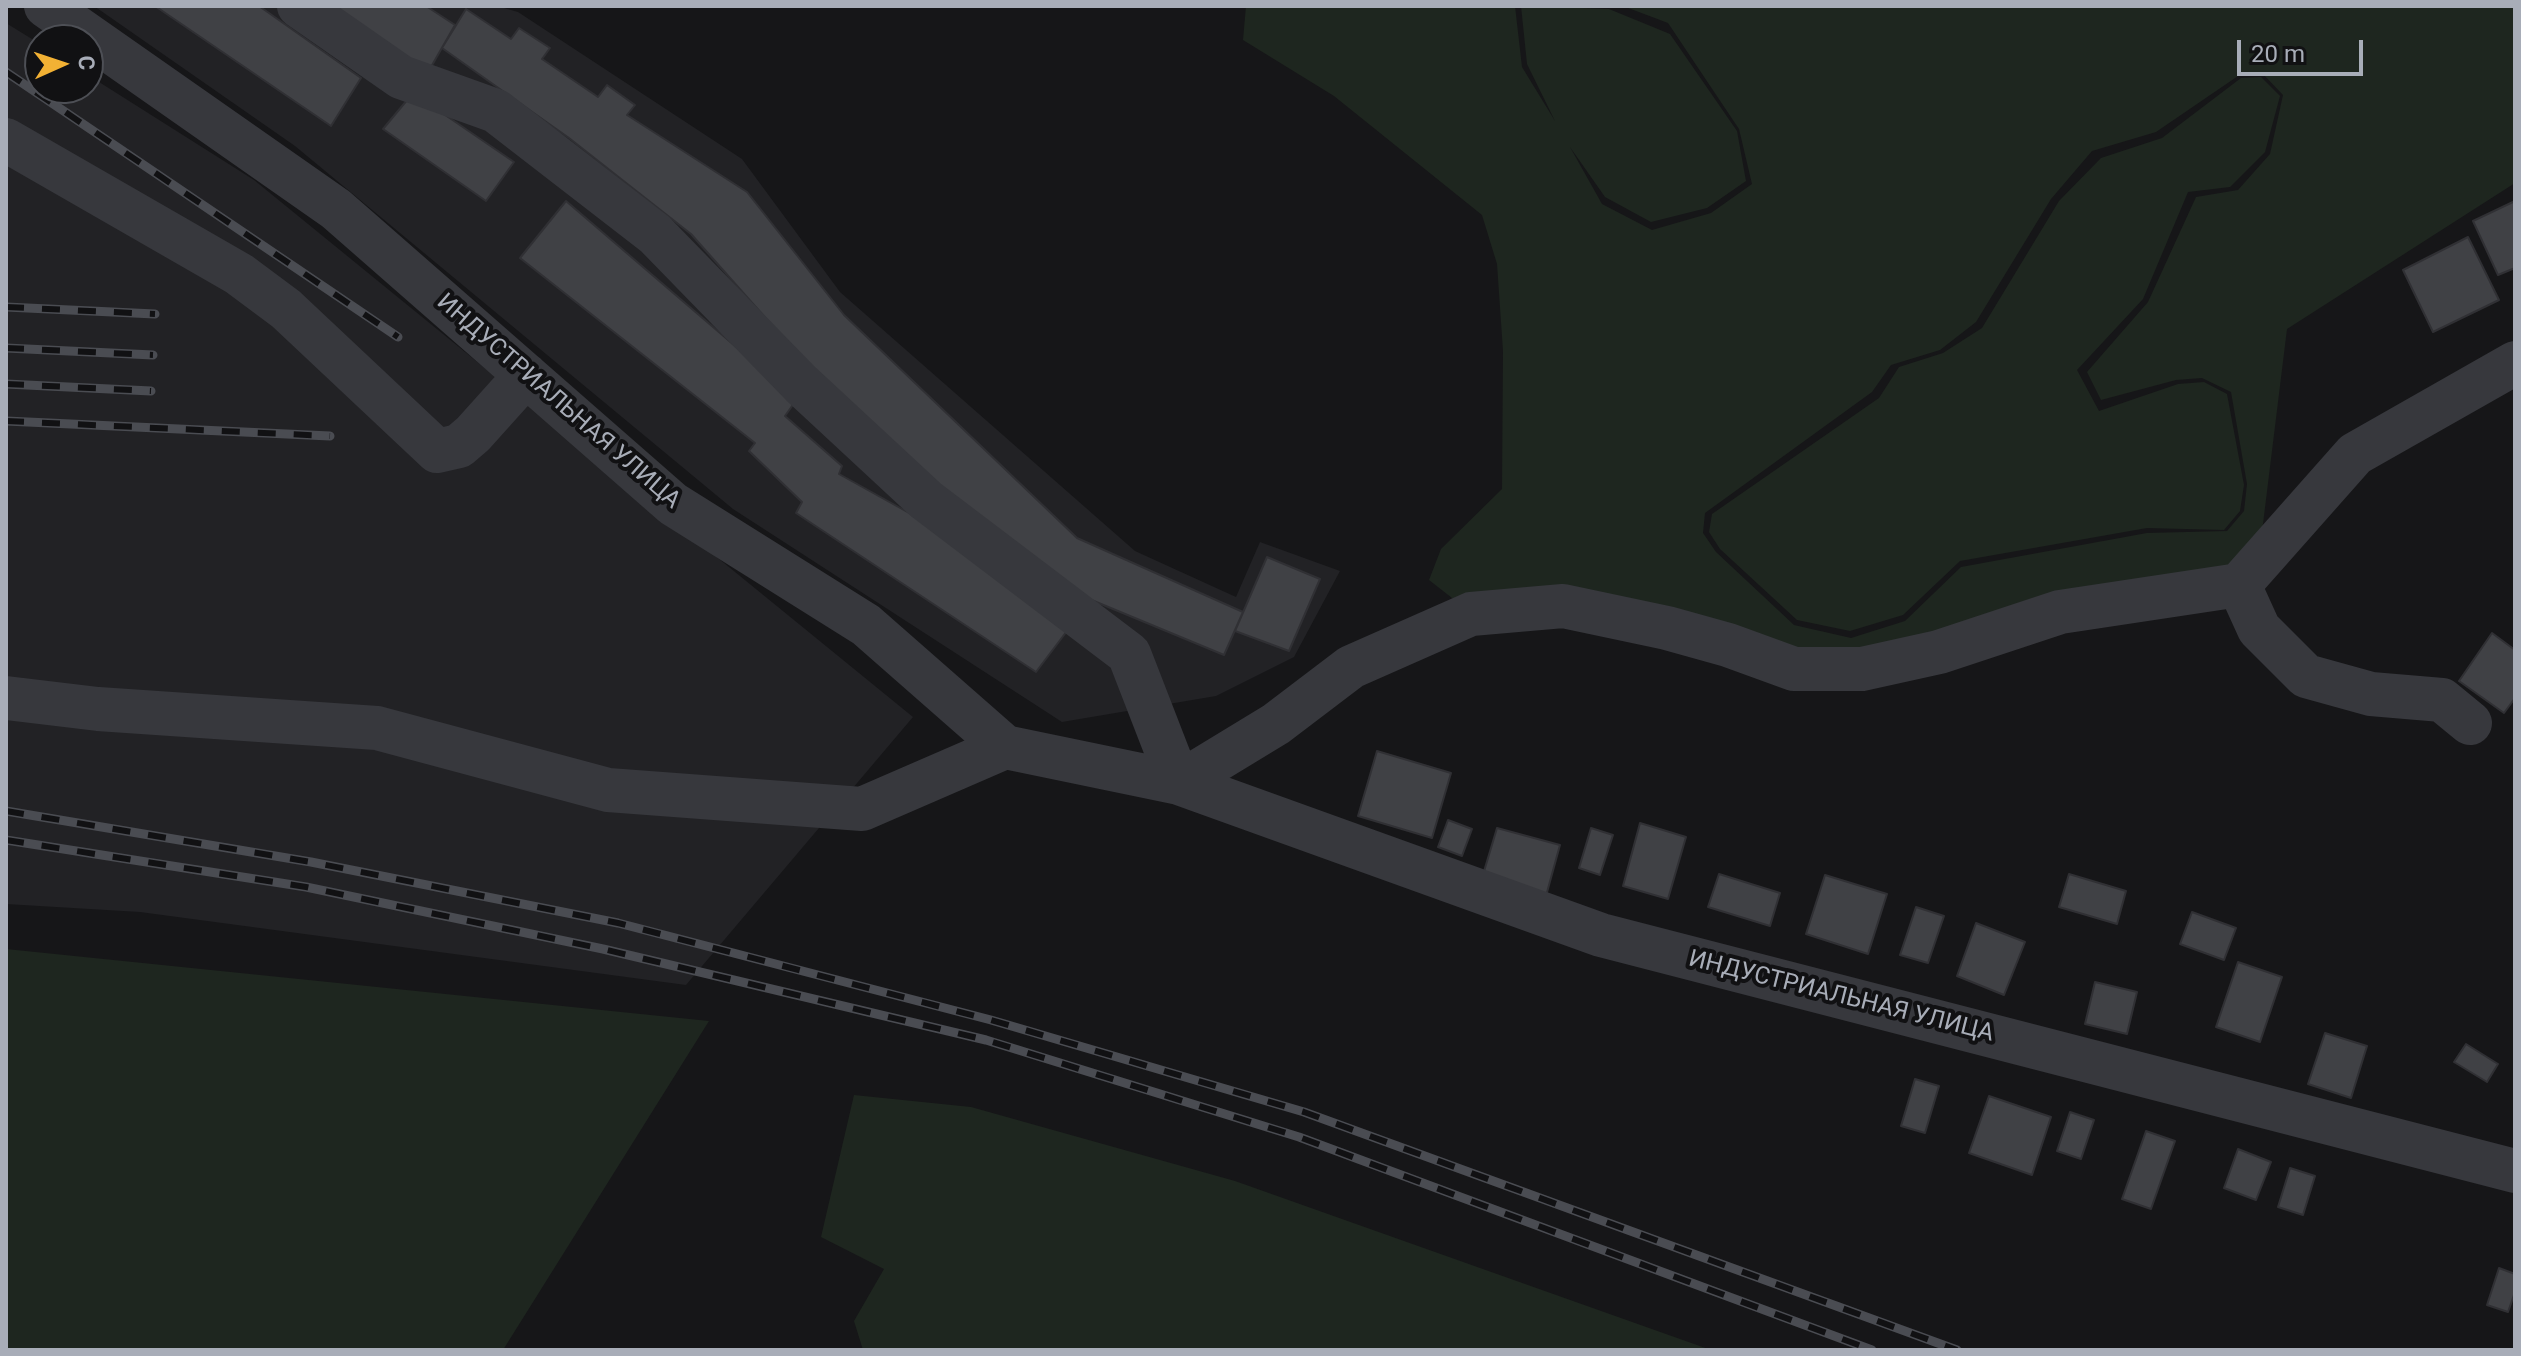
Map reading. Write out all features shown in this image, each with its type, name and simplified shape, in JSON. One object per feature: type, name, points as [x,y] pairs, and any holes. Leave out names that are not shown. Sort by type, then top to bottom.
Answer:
[{"type":"street","name":"ИНДУСТРИАЛЬНАЯ УЛИЦА","points":[[46,6],[336,209],[673,504],[866,625],[1005,747],[1179,783],[1601,935],[2515,1171]]},
{"type":"street","points":[[299,6],[401,77],[496,111],[655,234],[801,384],[926,500],[1129,654],[1179,783],[1276,724],[1351,667],[1471,614],[1563,606],[1667,628],[1728,645],[1794,669],[1862,669],[1939,652],[2060,612],[2239,585],[2355,454],[2515,363]]},
{"type":"street","points":[[6,140],[239,274],[286,309],[437,451],[459,446],[526,375]]},
{"type":"street","points":[[2239,585],[2259,629],[2306,676],[2371,694],[2442,700],[2470,723]]},
{"type":"street","points":[[6,698],[98,709],[377,728],[608,790],[862,809],[1005,747]]},
{"type":"shaded area","points":[[94,6],[497,6],[518,12],[742,159],[840,292],[1135,551],[1236,597],[1260,542],[1340,571],[1294,657],[1216,696],[1062,722],[733,509],[295,146]]},
{"type":"shaded area","points":[[1246,6],[1515,6],[1522,67],[1555,121],[1527,64],[1521,6],[1609,9],[1670,34],[1737,131],[1746,181],[1707,208],[1651,222],[1605,197],[1570,147],[1602,204],[1652,230],[1711,213],[1752,184],[1739,129],[1668,23],[1623,6],[2515,6],[2515,183],[2287,329],[2262,532],[2228,579],[1861,664],[1461,605],[1429,580],[1441,549],[1502,489],[1503,351],[1497,264],[1482,215],[1334,96],[1243,40]],"holes":[[[2262,73],[2283,95],[2270,154],[2238,190],[2196,197],[2148,302],[2087,372],[2101,400],[2176,380],[2202,378],[2231,392],[2247,484],[2244,511],[2227,531],[2147,533],[1961,567],[1905,621],[1851,638],[1794,625],[1716,552],[1703,533],[1705,513],[1872,392],[1891,365],[1940,350],[1976,322],[2051,199],[2092,151],[2156,132],[2238,76]]]},
{"type":"shaded area","points":[[6,23],[24,34],[24,104],[104,104],[104,85],[254,180],[913,717],[686,985],[140,912],[6,904]]},
{"type":"shaded area","points":[[2261,77],[2280,96],[2265,152],[2230,187],[2188,192],[2143,299],[2077,370],[2099,411],[2178,384],[2204,382],[2227,394],[2244,485],[2240,511],[2224,530],[2147,528],[1960,561],[1903,615],[1850,631],[1797,620],[1720,549],[1709,532],[1712,514],[1879,398],[1899,367],[1943,353],[1982,328],[2059,201],[2101,158],[2162,138],[2241,78]]},
{"type":"shaded area","points":[[6,949],[709,1021],[503,1350],[6,1350]]},
{"type":"shaded area","points":[[854,1095],[971,1107],[1235,1181],[1711,1350],[863,1350],[854,1321],[884,1269],[821,1237]]},
{"type":"building","points":[[155,6],[259,6],[361,78],[331,126]]},
{"type":"building","points":[[321,6],[426,6],[455,25],[427,74]]},
{"type":"building","points":[[466,9],[511,39],[519,28],[550,48],[542,59],[598,97],[607,85],[635,105],[627,115],[747,192],[844,315],[1077,538],[1243,612],[1224,655],[1077,594],[939,491],[809,367],[691,234],[569,138],[442,48]]},
{"type":"building","points":[[413,93],[514,162],[486,201],[383,129]]},
{"type":"building","points":[[566,201],[797,399],[785,416],[842,466],[839,474],[911,514],[1070,627],[1036,672],[796,513],[802,502],[749,451],[755,443],[520,258]]},
{"type":"building","points":[[2515,201],[2515,268],[2498,275],[2473,221]]},
{"type":"building","points":[[2468,237],[2499,300],[2433,332],[2403,270]]},
{"type":"building","points":[[1267,557],[1320,579],[1289,651],[1235,631]]},
{"type":"building","points":[[2492,633],[2515,650],[2515,698],[2504,713],[2459,681]]},
{"type":"building","points":[[1377,751],[1451,773],[1432,838],[1358,816]]},
{"type":"building","points":[[1448,820],[1472,829],[1462,856],[1438,847]]},
{"type":"building","points":[[1640,823],[1686,837],[1668,899],[1623,886]]},
{"type":"building","points":[[1497,828],[1560,845],[1546,896],[1482,878]]},
{"type":"building","points":[[1591,828],[1613,835],[1600,875],[1579,868]]},
{"type":"building","points":[[1719,874],[1780,893],[1770,926],[1708,907]]},
{"type":"building","points":[[2069,874],[2126,891],[2117,924],[2059,907]]},
{"type":"building","points":[[1825,875],[1887,894],[1868,954],[1806,934]]},
{"type":"building","points":[[1916,907],[1944,916],[1928,963],[1900,955]]},
{"type":"building","points":[[2192,912],[2236,928],[2224,960],[2180,944]]},
{"type":"building","points":[[1976,923],[2025,942],[2004,995],[1957,976]]},
{"type":"building","points":[[2238,962],[2282,977],[2260,1042],[2216,1027]]},
{"type":"building","points":[[2095,982],[2137,992],[2127,1034],[2085,1024]]},
{"type":"building","points":[[2325,1033],[2367,1046],[2351,1098],[2308,1084]]},
{"type":"building","points":[[2466,1044],[2498,1064],[2487,1082],[2454,1062]]},
{"type":"building","points":[[1915,1079],[1939,1086],[1925,1133],[1901,1126]]},
{"type":"building","points":[[1989,1096],[2051,1117],[2032,1175],[1969,1153]]},
{"type":"building","points":[[2070,1112],[2094,1120],[2081,1159],[2057,1151]]},
{"type":"building","points":[[2146,1131],[2175,1141],[2151,1209],[2122,1199]]},
{"type":"building","points":[[2238,1149],[2271,1162],[2256,1200],[2224,1188]]},
{"type":"building","points":[[2290,1168],[2315,1176],[2303,1215],[2278,1207]]},
{"type":"building","points":[[2499,1268],[2515,1274],[2515,1292],[2508,1312],[2487,1305]]},
{"type":"railway","points":[[6,72],[398,337]]},
{"type":"railway","points":[[6,307],[155,314]]},
{"type":"railway","points":[[6,348],[153,355]]},
{"type":"railway","points":[[6,384],[151,391]]},
{"type":"railway","points":[[6,421],[330,436]]},
{"type":"railway","points":[[6,811],[311,862],[618,923],[991,1020],[1304,1112],[1957,1350]]},
{"type":"railway","points":[[6,840],[306,887],[603,949],[986,1040],[1299,1137],[1872,1350]]}]
